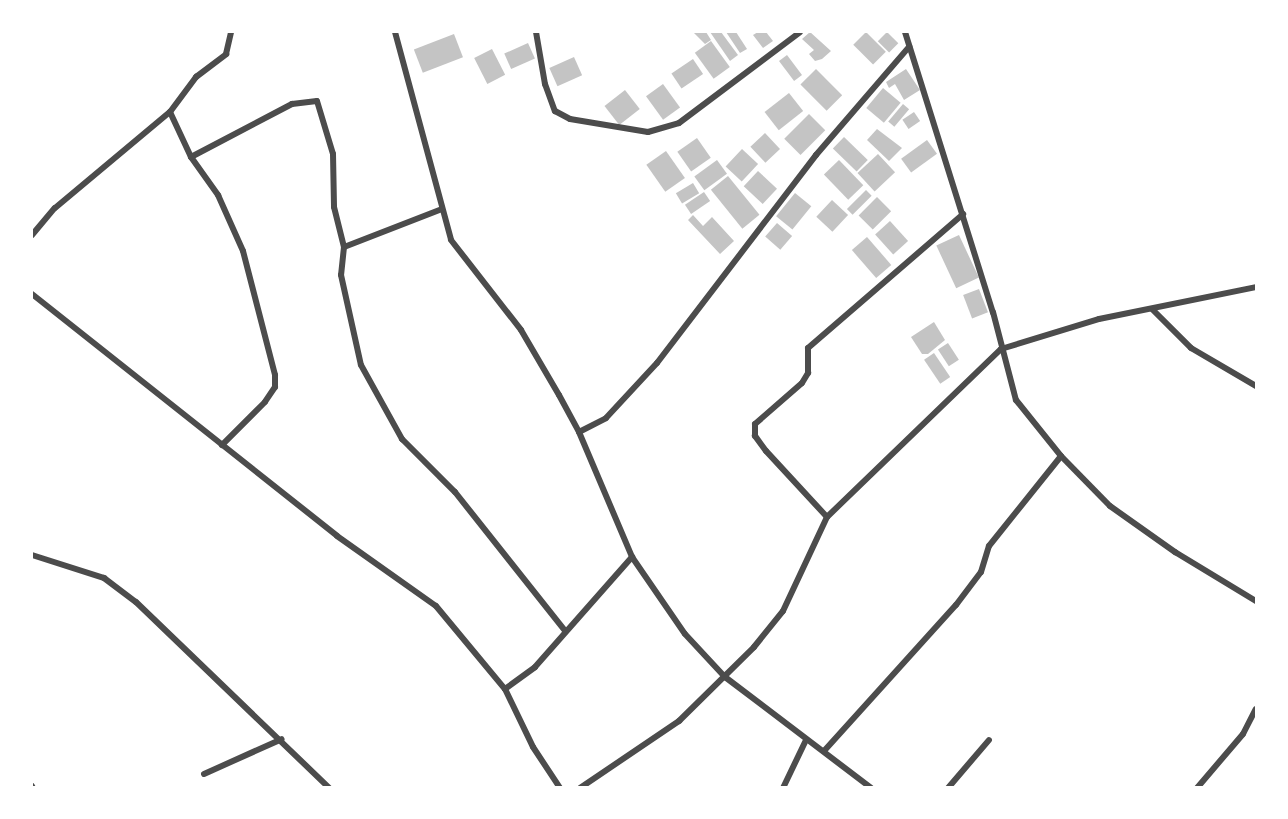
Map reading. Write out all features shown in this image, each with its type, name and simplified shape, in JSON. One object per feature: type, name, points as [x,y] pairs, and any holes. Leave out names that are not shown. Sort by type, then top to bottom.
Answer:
[{"type":"street","points":[[32,235],[83,183],[170,112],[197,77],[226,54],[231,32]]},
{"type":"street","points":[[395,32],[451,240],[521,330],[579,432],[632,557],[685,634],[725,677],[871,788]]},
{"type":"street","points":[[536,32],[544,84],[555,111],[570,119],[648,132],[679,123],[800,32]]},
{"type":"street","points":[[905,32],[963,214],[1016,400],[1061,457],[1110,506],[1256,601]]},
{"type":"street","points":[[579,432],[606,418],[657,363],[781,198],[909,47]]},
{"type":"street","points":[[191,157],[292,104],[317,101],[333,154],[334,207],[344,247],[341,275],[358,353],[402,439],[454,492],[565,631]]},
{"type":"street","points":[[170,112],[191,157],[218,195],[243,251],[275,375],[275,387],[265,402],[222,445]]},
{"type":"street","points":[[344,247],[442,209]]},
{"type":"street","points":[[827,517],[766,451],[755,436],[755,424],[802,383],[808,373],[808,348],[963,214]]},
{"type":"street","points":[[580,788],[679,722],[725,677],[783,611],[827,517],[1001,349],[1099,319],[1153,310],[1256,286]]},
{"type":"street","points":[[32,294],[337,536],[436,606],[505,689],[533,747],[561,788]]},
{"type":"street","points":[[1153,310],[1191,348],[1256,386]]},
{"type":"street","points":[[824,751],[956,605],[981,572],[989,546],[1061,457]]},
{"type":"street","points":[[32,555],[104,578],[282,739],[329,788]]},
{"type":"street","points":[[505,689],[535,667],[632,557]]},
{"type":"street","points":[[1197,788],[1242,734],[1256,709]]},
{"type":"street","points":[[204,774],[282,739]]},
{"type":"street","points":[[783,788],[806,740]]},
{"type":"street","points":[[948,788],[989,740]]},
{"type":"building","points":[[706,32],[711,40],[705,44],[694,33]]},
{"type":"building","points":[[710,32],[721,32],[738,55],[730,61]]},
{"type":"building","points":[[726,32],[736,32],[747,49],[740,53]]},
{"type":"building","points":[[766,32],[773,41],[763,48],[753,35]]},
{"type":"building","points":[[810,32],[831,51],[822,59],[815,61],[809,54],[814,50],[802,39]]},
{"type":"building","points":[[866,32],[886,52],[873,65],[853,45]]},
{"type":"building","points":[[887,32],[898,43],[889,53],[878,41]]},
{"type":"building","points":[[454,34],[463,57],[423,73],[414,49]]},
{"type":"building","points":[[711,41],[730,67],[714,79],[695,53]]},
{"type":"building","points":[[528,43],[535,59],[511,69],[504,54]]},
{"type":"building","points":[[492,49],[505,75],[487,84],[474,58]]},
{"type":"building","points":[[787,55],[802,75],[794,81],[779,61]]},
{"type":"building","points":[[574,57],[582,75],[557,86],[549,68]]},
{"type":"building","points":[[693,59],[703,74],[682,88],[671,74]]},
{"type":"building","points":[[816,69],[842,95],[827,111],[800,85]]},
{"type":"building","points":[[906,69],[920,90],[904,100],[895,84],[889,88],[886,82]]},
{"type":"building","points":[[663,84],[680,107],[663,120],[646,96]]},
{"type":"building","points":[[883,88],[901,103],[884,123],[866,108]]},
{"type":"building","points":[[625,90],[640,109],[619,125],[605,106]]},
{"type":"building","points":[[789,93],[803,111],[779,130],[765,112]]},
{"type":"building","points":[[903,104],[909,109],[894,127],[888,122]]},
{"type":"building","points":[[914,112],[920,121],[909,129],[902,120]]},
{"type":"building","points":[[809,114],[825,130],[801,155],[784,139]]},
{"type":"building","points":[[877,129],[902,148],[889,161],[867,140]]},
{"type":"building","points":[[765,133],[780,149],[765,163],[750,147]]},
{"type":"building","points":[[844,137],[868,160],[857,171],[833,149]]},
{"type":"building","points":[[697,138],[711,158],[691,171],[677,152]]},
{"type":"building","points":[[927,140],[937,154],[911,173],[901,159]]},
{"type":"building","points":[[742,149],[758,164],[742,182],[726,167]]},
{"type":"building","points":[[666,151],[685,178],[665,192],[646,165]]},
{"type":"building","points":[[878,154],[895,172],[875,191],[858,173]]},
{"type":"building","points":[[717,160],[727,174],[704,190],[694,176]]},
{"type":"building","points":[[839,160],[863,185],[848,200],[824,175]]},
{"type":"building","points":[[758,171],[777,189],[763,204],[744,186]]},
{"type":"building","points":[[728,176],[759,215],[742,229],[711,190]]},
{"type":"building","points":[[693,183],[699,193],[682,204],[676,193]]},
{"type":"building","points":[[866,190],[872,196],[853,215],[847,209]]},
{"type":"building","points":[[704,192],[710,201],[691,214],[685,205]]},
{"type":"building","points":[[795,193],[811,206],[792,230],[776,216]]},
{"type":"building","points":[[877,197],[891,211],[873,230],[859,215]]},
{"type":"building","points":[[832,200],[848,215],[832,232],[816,217]]},
{"type":"building","points":[[693,215],[703,226],[712,217],[734,241],[720,254],[688,220]]},
{"type":"building","points":[[890,221],[908,241],[893,254],[875,234]]},
{"type":"building","points":[[777,223],[792,236],[780,250],[765,237]]},
{"type":"building","points":[[959,235],[979,278],[956,288],[936,246]]},
{"type":"building","points":[[867,237],[891,265],[876,278],[852,250]]},
{"type":"building","points":[[979,289],[988,312],[972,318],[963,295]]},
{"type":"building","points":[[934,322],[945,340],[928,354],[922,354],[911,337]]},
{"type":"building","points":[[948,343],[959,360],[949,366],[938,350]]},
{"type":"building","points":[[934,353],[950,377],[940,384],[924,360]]}]
